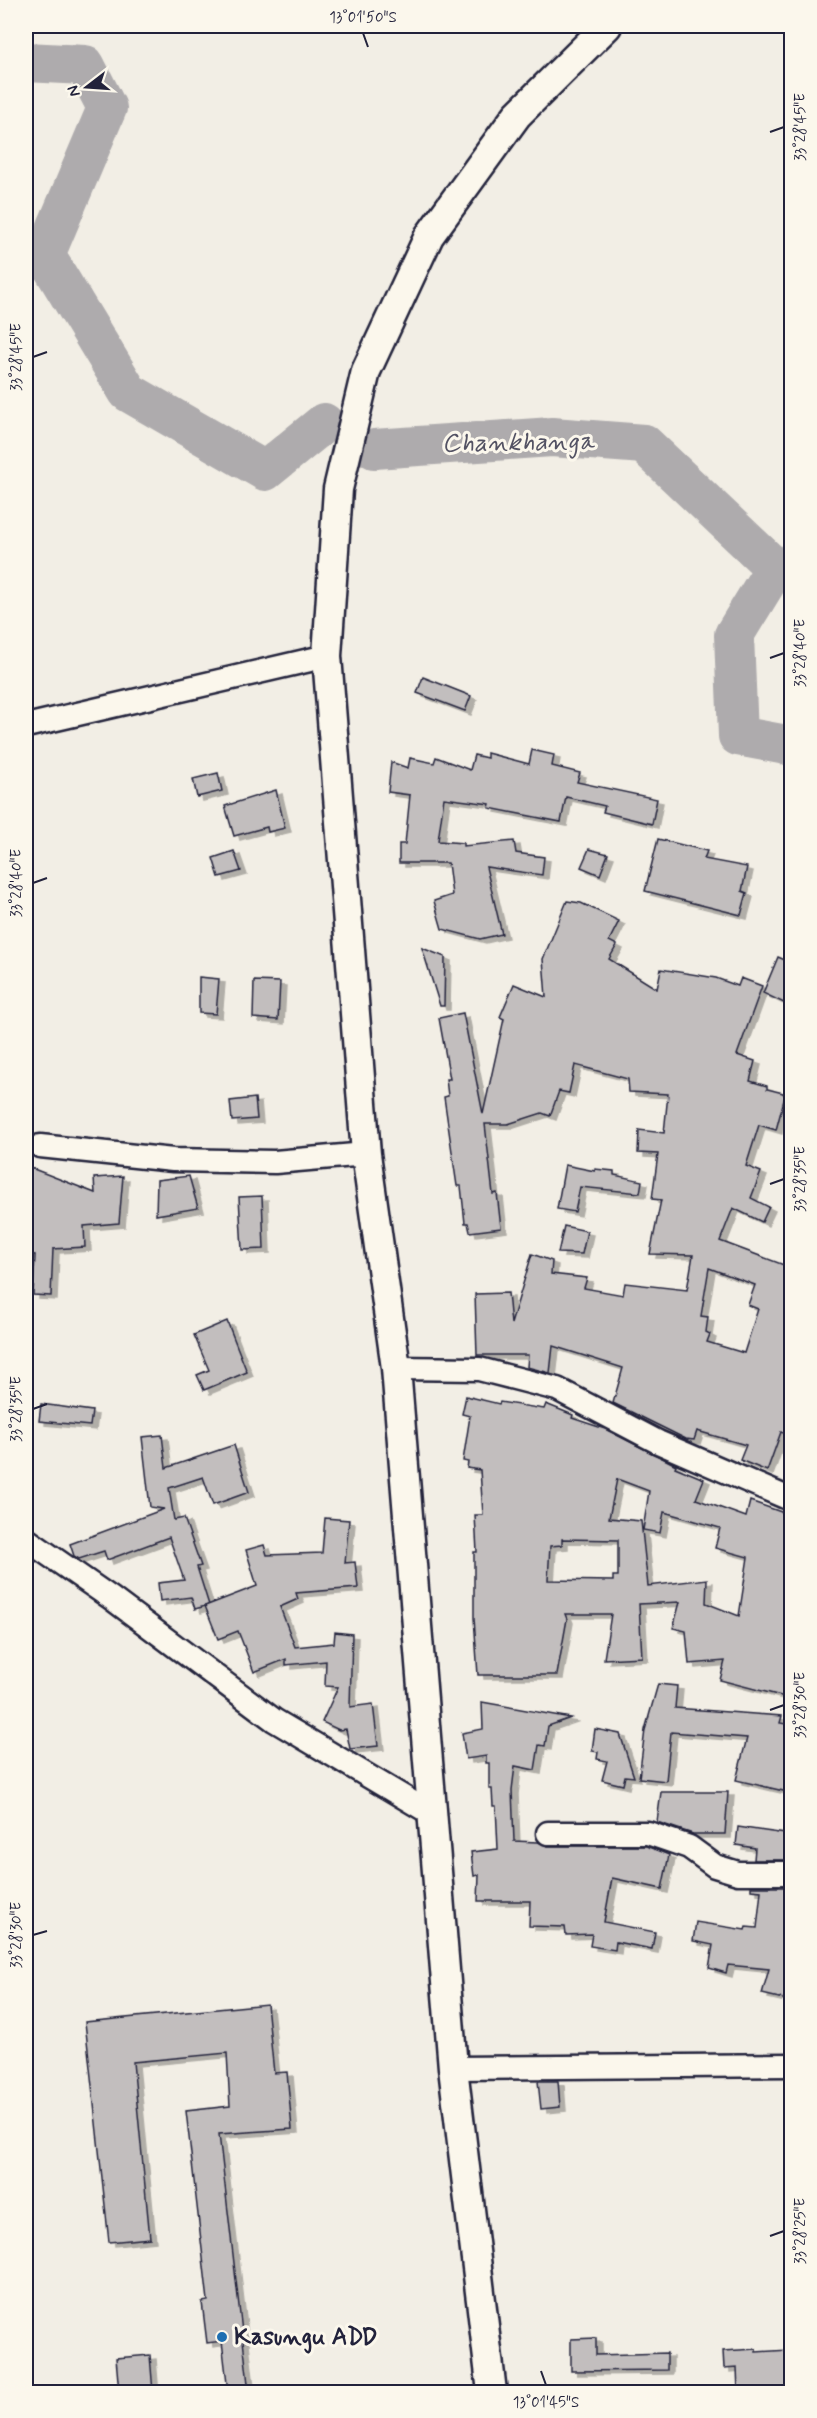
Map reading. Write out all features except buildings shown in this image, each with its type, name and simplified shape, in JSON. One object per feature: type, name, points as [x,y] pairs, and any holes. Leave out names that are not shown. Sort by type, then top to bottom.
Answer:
[{"type":"main road","points":[[492,2392],[453,2068],[396,1368],[366,1154],[327,656],[338,489],[352,422],[366,371],[429,236],[517,115],[607,26]]},
{"type":"street","points":[[26,726],[327,656]]},
{"type":"street","points":[[40,1146],[184,1161],[275,1162],[366,1154]]},
{"type":"street","points":[[396,1368],[479,1370],[557,1389],[658,1442],[792,1500]]},
{"type":"street","points":[[26,1539],[111,1598],[274,1720],[432,1814]]},
{"type":"street","points":[[548,1833],[648,1833],[689,1847],[715,1866],[738,1873],[792,1873]]},
{"type":"street","points":[[453,2068],[792,2066]]},
{"type":"waterway","name":"Chankhanga","points":[[26,62],[85,65],[107,108],[45,255],[128,392],[265,471],[324,423]]},
{"type":"waterway","name":"Chankhanga","points":[[374,449],[552,437],[644,444],[775,568],[734,635],[738,736],[792,746]]},
{"type":"place","name":"Kasungu ADD","points":[[222,2337]]}]
